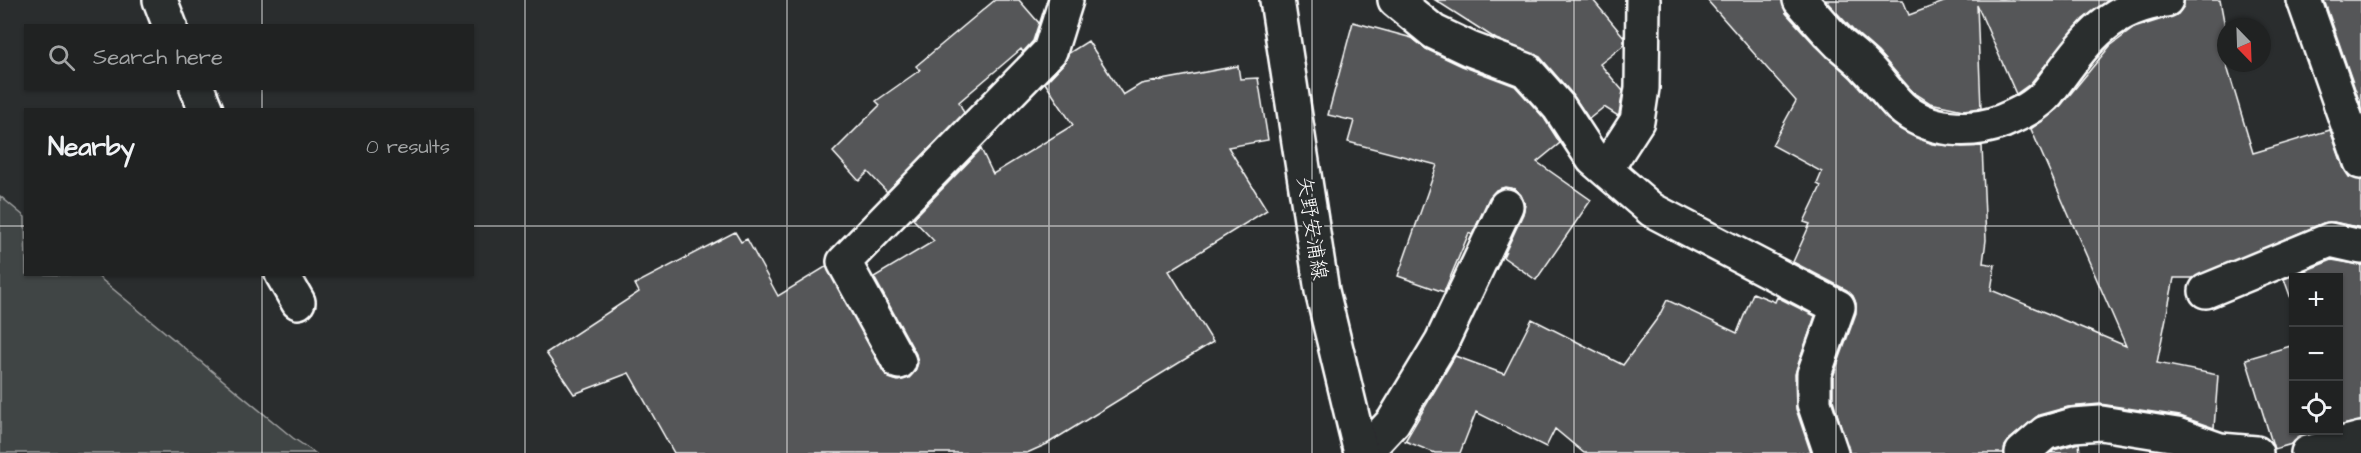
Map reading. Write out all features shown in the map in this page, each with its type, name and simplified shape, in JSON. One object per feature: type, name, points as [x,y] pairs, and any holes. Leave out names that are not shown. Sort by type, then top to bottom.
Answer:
[{"type":"street","points":[[160,0],[169,24]]},
{"type":"street","points":[[899,362],[844,262],[1050,51],[1066,0]]},
{"type":"street","name":"矢野安浦線","points":[[1276,0],[1322,291],[1362,453]]},
{"type":"street","points":[[1395,0],[1434,32],[1470,49],[1526,70],[1559,107],[1593,159],[1652,210],[1838,307],[1814,374],[1814,403],[1830,453]]},
{"type":"street","points":[[1606,169],[1637,120],[1642,88],[1643,0]]},
{"type":"street","points":[[1800,0],[1868,69],[1901,107],[1920,120],[1952,130],[1992,125],[2023,113],[2046,94],[2070,60],[2091,36],[2119,14],[2166,0]]},
{"type":"street","points":[[2304,0],[2361,162]]},
{"type":"street","points":[[198,90],[205,108]]},
{"type":"street","points":[[1362,453],[1393,422],[1442,341],[1506,206]]},
{"type":"street","points":[[2206,291],[2330,240],[2361,247]]},
{"type":"street","points":[[2022,453],[2045,433],[2073,425],[2101,423],[2177,435],[2220,450],[2256,453]]},
{"type":"street","points":[[2308,453],[2361,439]]},
{"type":"shaded area","points":[[0,196],[24,216],[24,276],[97,276],[293,438],[315,453],[0,453]]},
{"type":"building","points":[[995,0],[1019,0],[1039,23],[1033,41],[1023,52],[1021,49],[959,102],[964,113],[887,192],[868,172],[859,181],[833,152],[880,105],[876,101],[920,70],[916,66]]},
{"type":"building","points":[[1435,0],[1593,0],[1624,37],[1624,45],[1600,64],[1623,91],[1618,116],[1604,107],[1589,119],[1573,95],[1540,57],[1496,39]]},
{"type":"building","points":[[1707,0],[1782,0],[1786,13],[1816,46],[1851,78],[1887,119],[1900,129],[1932,144],[1982,146],[1986,240],[1983,263],[1995,265],[1991,290],[2126,346],[2031,129],[2058,109],[2110,46],[2134,28],[2178,14],[2184,6],[2184,0],[2220,0],[2223,18],[2217,18],[2217,72],[2229,72],[2253,153],[2330,130],[2344,169],[2349,177],[2361,180],[2361,228],[2334,222],[2323,223],[2194,278],[2174,278],[2157,363],[2218,375],[2214,428],[2180,416],[2100,404],[2068,407],[2039,415],[2010,439],[2005,446],[2004,453],[1849,453],[1833,400],[1833,377],[1856,313],[1856,304],[1853,296],[1847,290],[1793,262],[1810,224],[1804,222],[1821,186],[1817,184],[1822,172],[1772,145],[1796,101]]},
{"type":"building","points":[[1825,0],[1903,0],[1909,15],[1949,0],[2109,0],[2083,19],[2030,84],[2016,94],[1977,5],[1981,108],[1963,110],[1930,103],[1913,92],[1878,52],[1853,30]]},
{"type":"building","points":[[2324,0],[2361,0],[2361,106]]},
{"type":"building","points":[[1353,22],[1412,38],[1426,49],[1462,66],[1515,86],[1544,118],[1560,143],[1537,162],[1591,200],[1536,280],[1503,257],[1525,205],[1521,195],[1515,189],[1505,187],[1496,190],[1489,198],[1472,235],[1469,233],[1444,292],[1398,276],[1437,165],[1348,142],[1354,121],[1328,115]]},
{"type":"building","points":[[1088,41],[1123,95],[1141,84],[1238,66],[1240,79],[1258,78],[1268,140],[1228,147],[1267,210],[1169,271],[1213,342],[1047,444],[1027,453],[674,453],[629,373],[574,394],[546,353],[639,292],[635,284],[735,232],[741,242],[747,239],[778,296],[827,266],[883,371],[889,378],[898,381],[909,378],[918,363],[916,354],[874,277],[934,241],[913,219],[981,149],[993,174],[1073,125],[1045,83],[1063,64],[1069,53]]},
{"type":"building","points":[[2332,260],[2361,265],[2361,421],[2343,425],[2343,273],[2299,273]]},
{"type":"building","points":[[2289,277],[2289,293],[2284,279]]},
{"type":"building","points":[[1753,293],[1775,302],[1777,297],[1815,316],[1795,374],[1796,409],[1811,453],[1584,453],[1555,429],[1546,447],[1476,412],[1460,453],[1435,453],[1405,441],[1455,356],[1504,374],[1532,319],[1623,365],[1659,316],[1667,300],[1737,333]]},
{"type":"building","points":[[2289,346],[2289,435],[2303,435],[2292,444],[2274,449],[2246,359]]},
{"type":"building","points":[[2079,443],[2080,453],[2051,453],[2054,450]]}]
